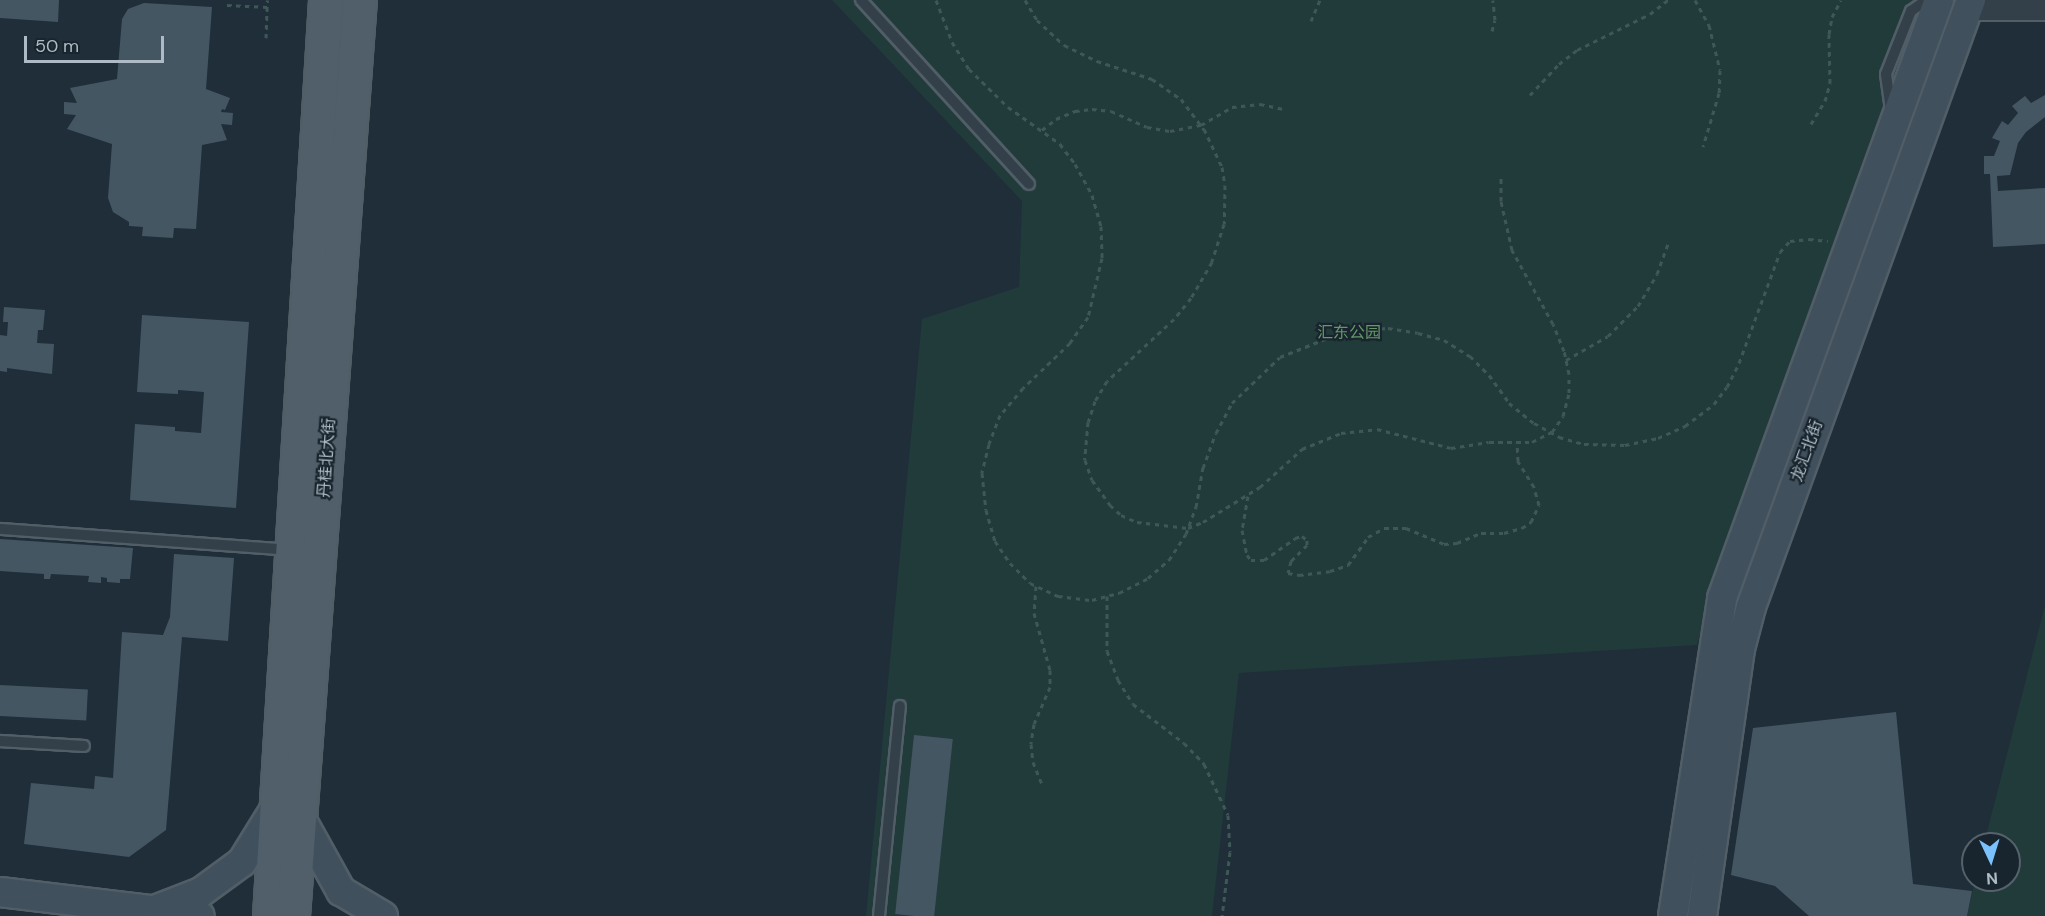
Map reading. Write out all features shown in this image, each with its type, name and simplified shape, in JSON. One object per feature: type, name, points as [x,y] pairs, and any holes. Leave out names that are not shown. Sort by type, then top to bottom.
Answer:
[{"type":"main road","name":"丹桂北大街","points":[[293,916],[288,812],[292,551],[326,0]]},
{"type":"main road","name":"丹桂北大街","points":[[270,916],[288,812],[360,0]]},
{"type":"main road","name":"龙汇北街","points":[[1673,916],[1722,598],[1939,0]]},
{"type":"main road","name":"龙汇北街","points":[[1702,916],[1740,649],[1751,607],[1969,4]]},
{"type":"main road","points":[[154,910],[201,892],[242,862],[288,812],[341,891],[383,916]]},
{"type":"main road","points":[[0,892],[200,916]]},
{"type":"main road","points":[[0,910],[46,916]]},
{"type":"street","points":[[1969,4],[2045,9]]},
{"type":"lane","points":[[861,0],[1029,184]]},
{"type":"lane","points":[[1893,126],[1886,74],[1911,11],[1927,0]]},
{"type":"lane","points":[[0,529],[292,551]]},
{"type":"lane","points":[[879,916],[900,706]]},
{"type":"lane","points":[[0,741],[84,746]]},
{"type":"path","points":[[266,38],[267,0]]},
{"type":"path","points":[[936,0],[952,42],[969,69],[1008,107],[1042,130],[1065,151],[1092,195],[1101,226],[1102,258],[1088,317],[1058,356],[1023,388],[1000,415],[989,444],[982,473],[986,510],[995,541],[1010,563],[1036,586],[1058,596],[1092,600],[1119,593],[1148,578],[1169,560],[1188,528],[1196,507],[1203,468],[1216,433],[1232,403],[1280,357],[1345,331],[1388,328],[1444,340],[1470,356],[1488,375],[1509,404],[1551,432],[1584,444],[1625,445],[1658,438],[1685,426],[1714,404],[1727,387],[1780,252],[1791,241],[1823,239],[1849,248]]},
{"type":"path","points":[[1025,0],[1037,20],[1064,45],[1097,62],[1152,79],[1181,99],[1201,125],[1215,149],[1223,176],[1225,206],[1221,242],[1191,298],[1161,332],[1107,381],[1095,401],[1085,442],[1085,460],[1092,480],[1105,499],[1121,515],[1155,526],[1188,528],[1248,496],[1302,449],[1322,439],[1357,429],[1396,433],[1451,448],[1489,442],[1532,442],[1551,432],[1563,416],[1569,393],[1565,360],[1553,324],[1512,250],[1501,201],[1501,175]]},
{"type":"path","points":[[1311,21],[1320,0]]},
{"type":"path","points":[[1492,31],[1495,20],[1493,0]]},
{"type":"path","points":[[1530,95],[1559,64],[1577,50],[1650,14],[1668,0]]},
{"type":"path","points":[[1695,0],[1709,26],[1720,70],[1719,93],[1703,147]]},
{"type":"path","points":[[1811,124],[1825,101],[1830,83],[1829,34],[1832,17],[1841,0]]},
{"type":"path","points":[[227,5],[267,7]]},
{"type":"path","points":[[1042,130],[1056,119],[1075,111],[1092,109],[1111,111],[1147,127],[1170,131],[1201,125],[1232,107],[1260,104],[1283,109]]},
{"type":"path","points":[[1565,360],[1608,336],[1632,313],[1648,290],[1668,244]]},
{"type":"path","points":[[1248,496],[1242,530],[1247,555],[1251,560],[1263,560],[1295,538],[1302,536],[1307,545],[1291,561],[1288,573],[1299,575],[1330,572],[1348,565],[1368,537],[1384,528],[1406,528],[1444,544],[1457,543],[1481,533],[1504,533],[1522,528],[1531,522],[1539,505],[1534,487],[1518,461],[1517,443]]},
{"type":"path","points":[[1036,586],[1034,613],[1050,670],[1050,687],[1034,724],[1031,744],[1033,762],[1042,784]]},
{"type":"path","points":[[1107,596],[1107,651],[1118,680],[1133,704],[1184,743],[1203,764],[1228,815],[1230,852],[1222,916]]},
{"type":"green space","name":"汇东公园","points":[[832,0],[1921,0],[1735,518],[1697,645],[1239,673],[1212,916],[866,916],[922,319],[1019,287],[1022,201]]},
{"type":"green space","points":[[2045,605],[2045,916],[1967,916],[1972,892],[2021,892],[2021,832],[1987,832]]},
{"type":"building","points":[[0,0],[59,0],[58,22],[0,18]]},
{"type":"building","points":[[144,3],[212,7],[206,89],[230,98],[225,110],[222,109],[221,112],[233,113],[232,125],[221,124],[227,140],[202,145],[196,229],[174,228],[173,238],[142,236],[143,227],[129,226],[129,222],[113,212],[108,198],[112,144],[67,129],[76,115],[64,114],[64,102],[77,103],[70,88],[117,79],[122,19],[128,9]]},
{"type":"building","points":[[2045,95],[2045,117],[2026,132],[2018,143],[2010,175],[1997,176],[1998,191],[2045,188],[2045,244],[1993,247],[1990,174],[1984,174],[1984,156],[1994,156],[2000,141],[1992,138],[2002,121],[2008,125],[2018,113],[2012,106],[2025,96],[2031,103]]},
{"type":"building","points":[[4,307],[45,310],[43,330],[38,330],[37,343],[54,344],[52,374],[7,368],[7,372],[0,371],[0,335],[7,336],[8,322],[3,322]]},
{"type":"building","points":[[142,315],[249,322],[236,508],[130,500],[135,424],[175,427],[175,431],[201,433],[204,392],[178,390],[178,394],[137,392]]},
{"type":"building","points":[[0,539],[133,548],[130,579],[120,579],[120,583],[107,582],[107,578],[101,577],[101,583],[88,582],[89,576],[51,574],[50,579],[44,579],[44,574],[0,571]]},
{"type":"building","points":[[174,554],[234,558],[228,641],[182,637],[166,830],[129,857],[24,844],[31,783],[94,789],[95,776],[113,778],[122,632],[163,635],[170,617]]},
{"type":"building","points":[[0,685],[88,690],[86,721],[0,716]]},
{"type":"building","points":[[1896,712],[1913,884],[1972,892],[1967,916],[1809,916],[1775,886],[1731,875],[1753,728]]},
{"type":"building","points":[[914,735],[953,739],[934,916],[895,914]]}]
